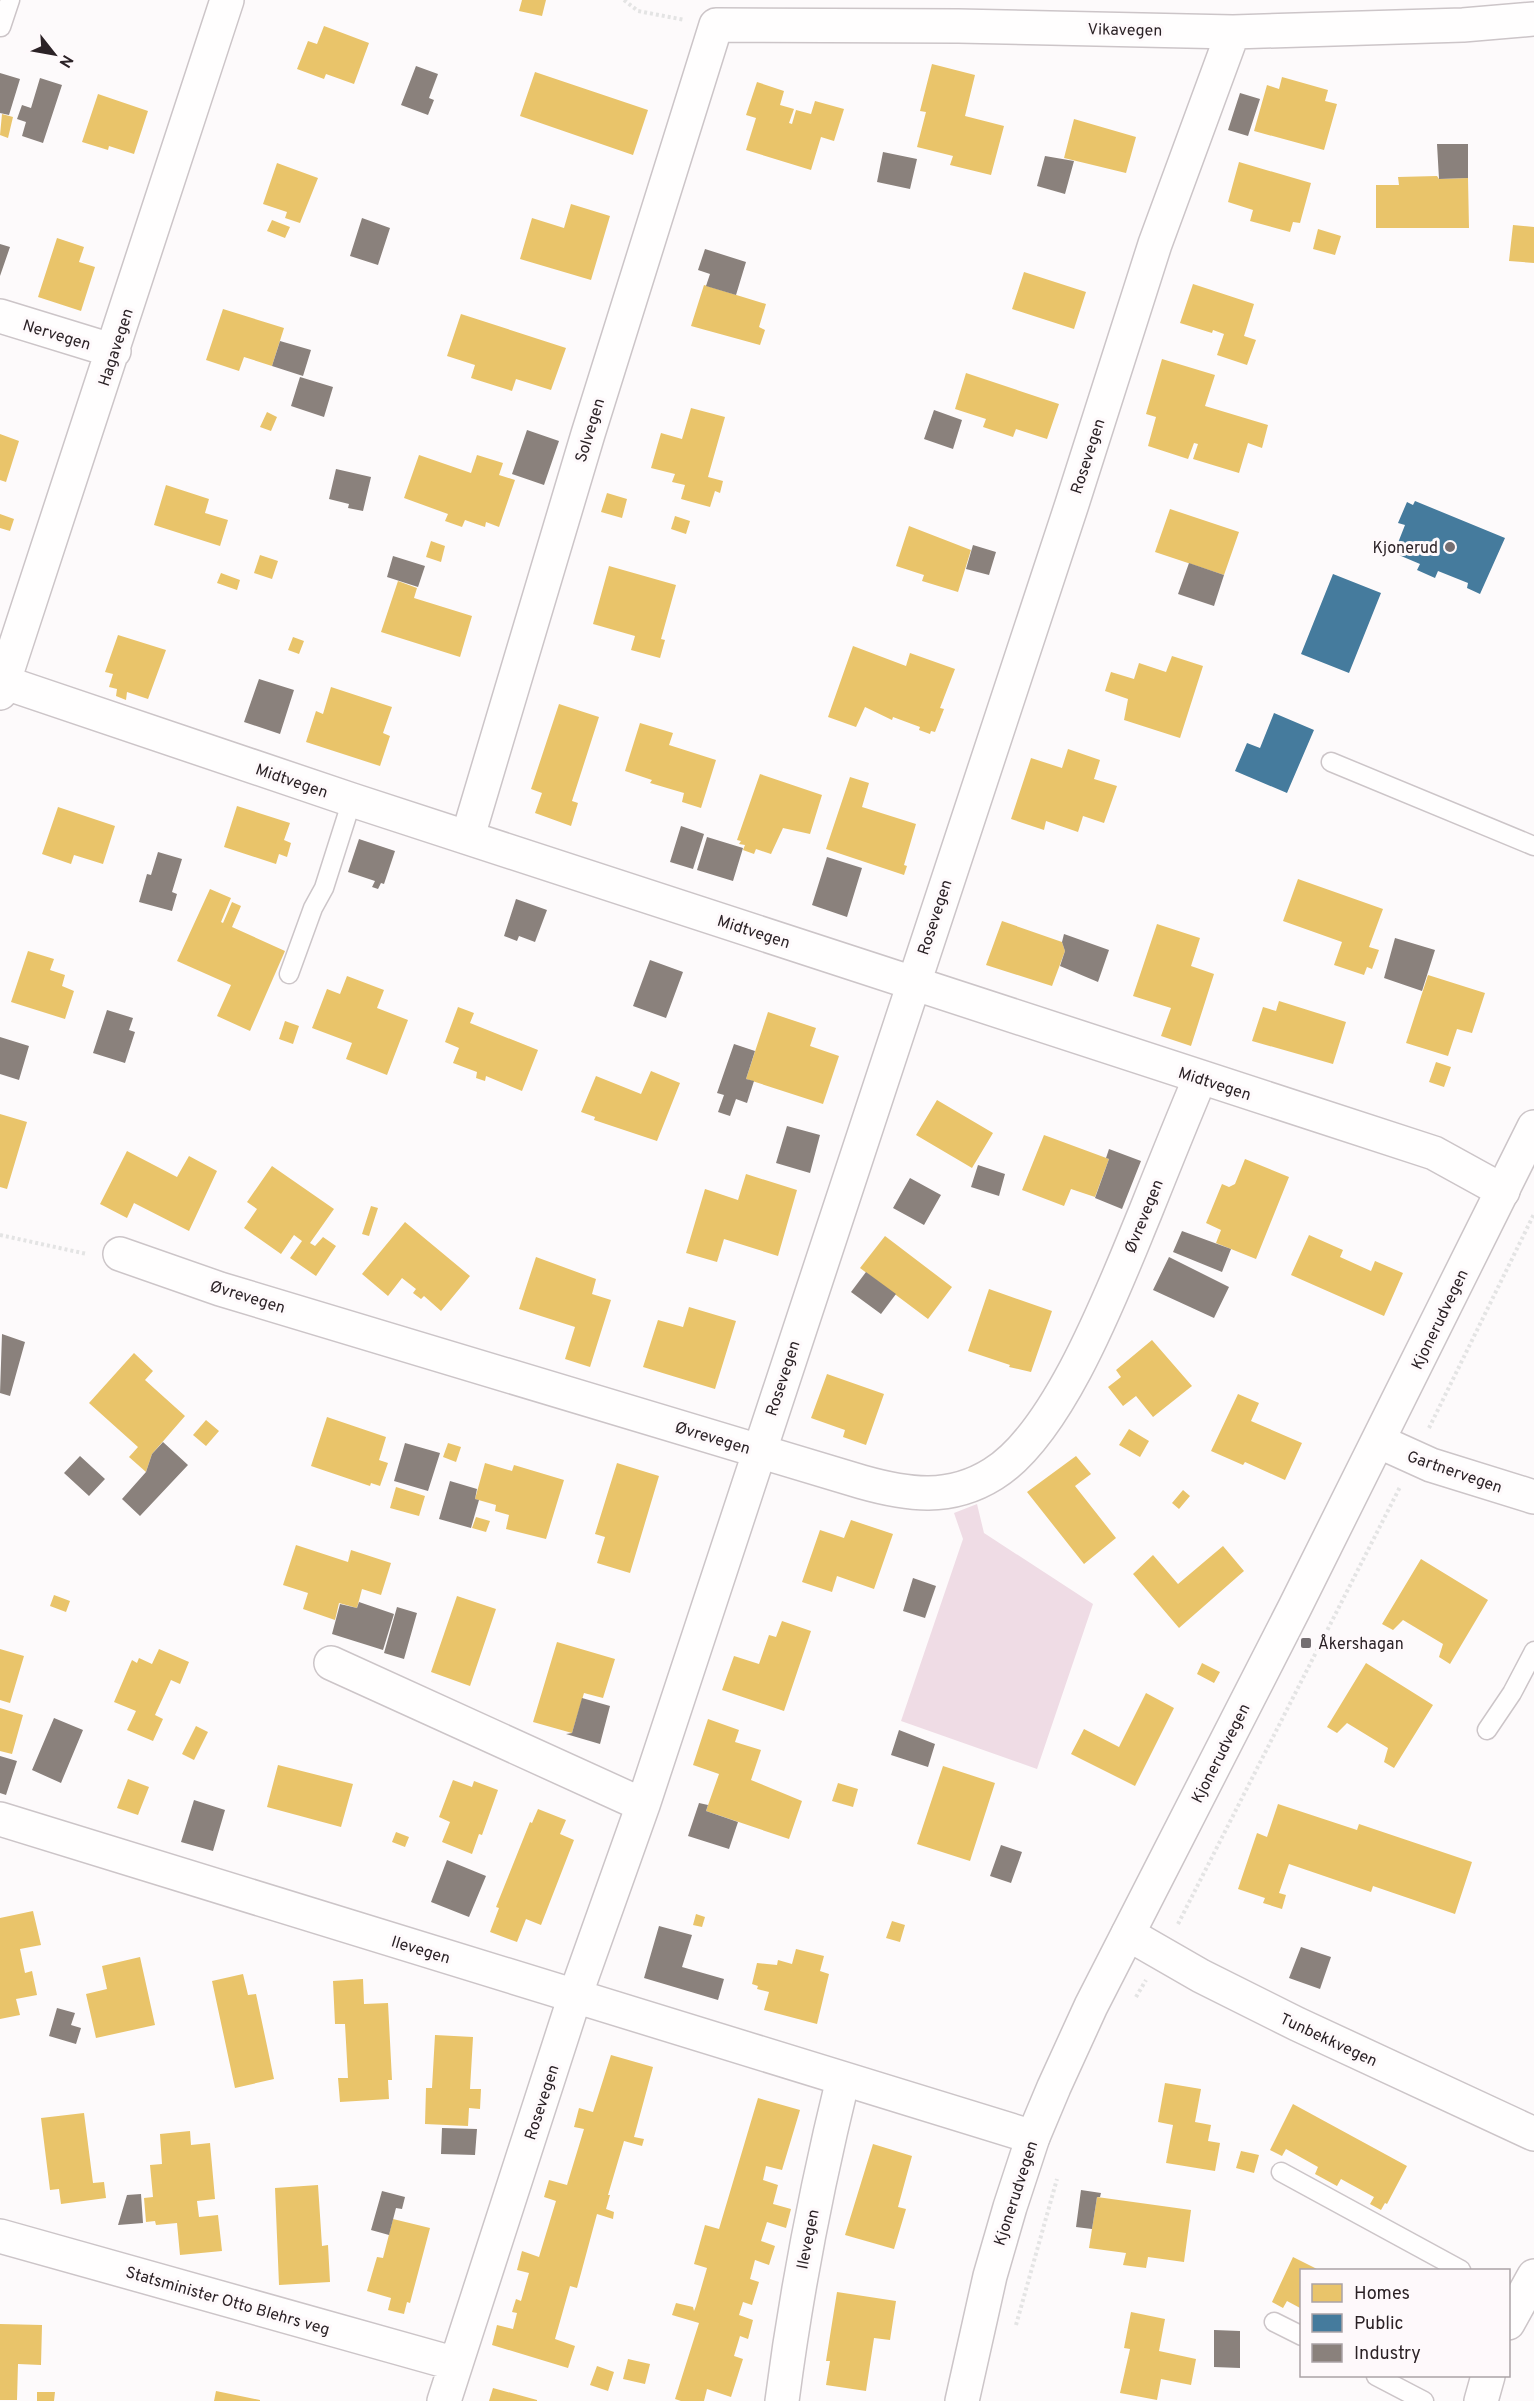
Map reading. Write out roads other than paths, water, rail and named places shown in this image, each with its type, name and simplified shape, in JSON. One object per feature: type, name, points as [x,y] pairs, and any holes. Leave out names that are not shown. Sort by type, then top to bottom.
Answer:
[{"type":"street","name":"Hagavegen","points":[[1,686],[114,351],[227,0]]},
{"type":"street","name":"Vikavegen","points":[[716,25],[935,26],[1233,32],[1462,12],[1534,19]]},
{"type":"street","name":"Solvegen","points":[[468,836],[591,423],[716,25]]},
{"type":"street","name":"Rosevegen","points":[[444,2401],[575,1996],[643,1805],[1072,504],[1155,244],[1233,32]]},
{"type":"street","name":"Nervegen","points":[[0,316],[114,351]]},
{"type":"street","name":"Midtvegen","points":[[1,686],[468,836],[912,984],[1434,1153],[1503,1191]]},
{"type":"street","name":"Øvrevegen","points":[[120,1254],[220,1289],[862,1482],[913,1494],[963,1489],[987,1478],[1006,1464],[1041,1424],[1063,1391],[1113,1290],[1200,1078]]},
{"type":"street","name":"Kjonerudvegen","points":[[962,2401],[990,2276],[1033,2137],[1091,2007],[1378,1441],[1534,1127]]},
{"type":"street","name":"Gartnervegen","points":[[1378,1441],[1431,1465],[1534,1497]]},
{"type":"street","points":[[331,1662],[643,1805]]},
{"type":"street","name":"Ilevegen","points":[[0,1819],[1033,2137]]},
{"type":"street","name":"Tunbekkvegen","points":[[1128,1934],[1201,1976],[1297,2025],[1534,2134]]},
{"type":"street","name":"Ilevegen","points":[[782,2401],[808,2234],[843,2079]]},
{"type":"street","name":"Statsminister Otto Blehrs veg","points":[[0,2236],[456,2364]]},
{"type":"street","points":[[1481,2401],[1488,2377]]},
{"type":"lane","points":[[1,27],[9,0]]},
{"type":"lane","points":[[1331,762],[1534,846]]},
{"type":"lane","points":[[289,974],[313,908],[324,888],[352,800]]},
{"type":"lane","points":[[1487,1730],[1512,1693],[1534,1651]]},
{"type":"lane","points":[[1281,2172],[1457,2269]]},
{"type":"lane","points":[[1275,2322],[1300,2335]]},
{"type":"lane","points":[[1378,2377],[1424,2401]]},
{"type":"place","name":"Kjonerud","points":[[1450,547]]},
{"type":"place","name":"Åkershagan","points":[[1306,1643]]}]
